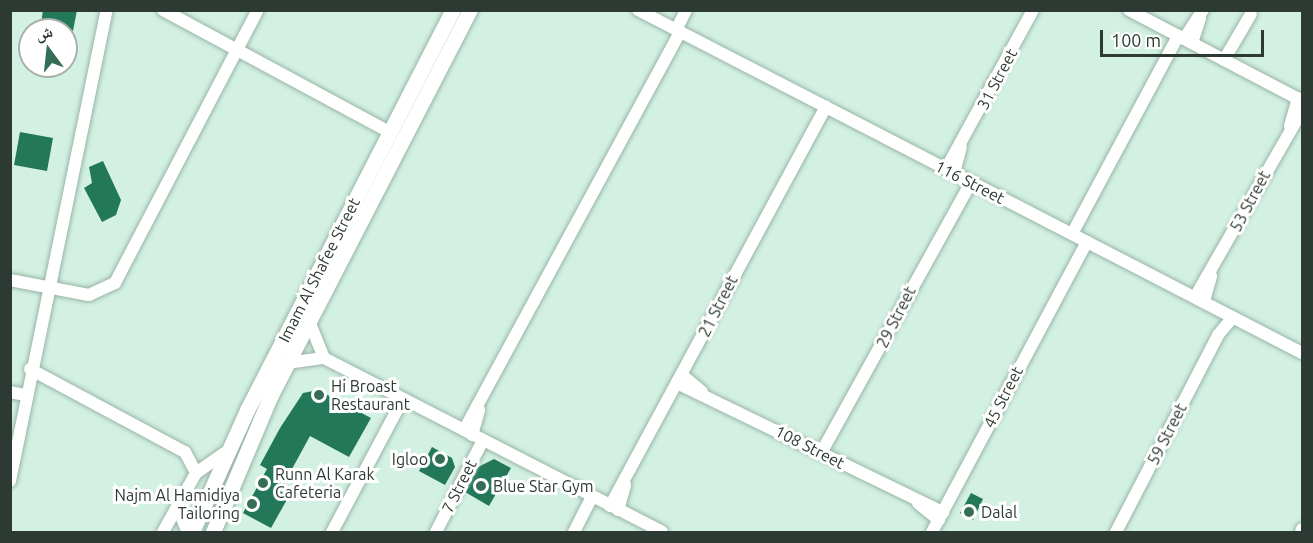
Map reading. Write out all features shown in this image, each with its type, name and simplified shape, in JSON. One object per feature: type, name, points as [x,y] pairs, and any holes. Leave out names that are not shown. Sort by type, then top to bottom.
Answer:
[{"type":"street","points":[[10,481],[30,369],[107,10]]},
{"type":"street","points":[[163,10],[390,132]]},
{"type":"street","points":[[10,280],[89,295],[115,283],[258,10]]},
{"type":"street","name":"Imam Al Shafee Street","points":[[190,532],[227,451],[453,10]]},
{"type":"street","name":"Imam Al Shafee Street","points":[[213,532],[287,363],[470,10]]},
{"type":"street","name":"116 Street","points":[[638,10],[1302,352]]},
{"type":"street","name":"7 Street","points":[[436,532],[473,435],[479,410],[686,10]]},
{"type":"street","name":"31 Street","points":[[959,176],[961,147],[1033,10]]},
{"type":"street","points":[[1129,10],[1301,103]]},
{"type":"street","name":"45 Street","points":[[932,532],[1072,261],[1080,238],[1185,40],[1202,14]]},
{"type":"street","points":[[1224,60],[1251,14]]},
{"type":"street","name":"53 Street","points":[[1200,299],[1301,103]]},
{"type":"street","name":"21 Street","points":[[614,508],[822,105]]},
{"type":"street","name":"29 Street","points":[[825,455],[957,200],[959,176]]},
{"type":"street","name":"59 Street","points":[[1116,532],[1229,315]]},
{"type":"street","points":[[309,321],[324,358]]},
{"type":"street","points":[[287,363],[324,358],[662,532]]},
{"type":"street","points":[[30,369],[185,453],[196,473]]},
{"type":"street","name":"108 Street","points":[[680,379],[941,516]]},
{"type":"street","points":[[10,392],[26,395]]},
{"type":"street","points":[[332,532],[403,399]]},
{"type":"street","points":[[163,532],[196,473],[227,451]]},
{"type":"street","points":[[574,532],[592,497]]},
{"type":"street","points":[[178,506],[190,532]]},
{"type":"building","points":[[43,10],[77,10],[75,18],[42,18]]},
{"type":"building","points":[[20,132],[53,138],[47,171],[14,165]]},
{"type":"building","points":[[103,161],[121,200],[116,215],[102,222],[84,188],[92,183],[89,167]]},
{"type":"building","points":[[318,390],[371,418],[349,457],[310,436],[280,491],[289,496],[271,528],[243,513],[267,469],[260,465],[280,428],[303,393]]},
{"type":"building","points":[[432,447],[452,458],[455,467],[445,485],[419,471]]},
{"type":"building","points":[[494,459],[511,468],[489,506],[465,492],[478,467]]},
{"type":"building","points":[[971,493],[983,499],[973,520],[960,513]]},
{"type":"place","name":"Hi Broast Restaurant","points":[[319,395]]},
{"type":"place","name":"Igloo","points":[[440,459]]},
{"type":"place","name":"Runn Al Karak Cafeteria","points":[[263,483]]},
{"type":"place","name":"Blue Star Gym","points":[[481,486]]},
{"type":"place","name":"Najm Al Hamidiya Tailoring","points":[[252,504]]},
{"type":"place","name":"Dalal","points":[[969,512]]}]
